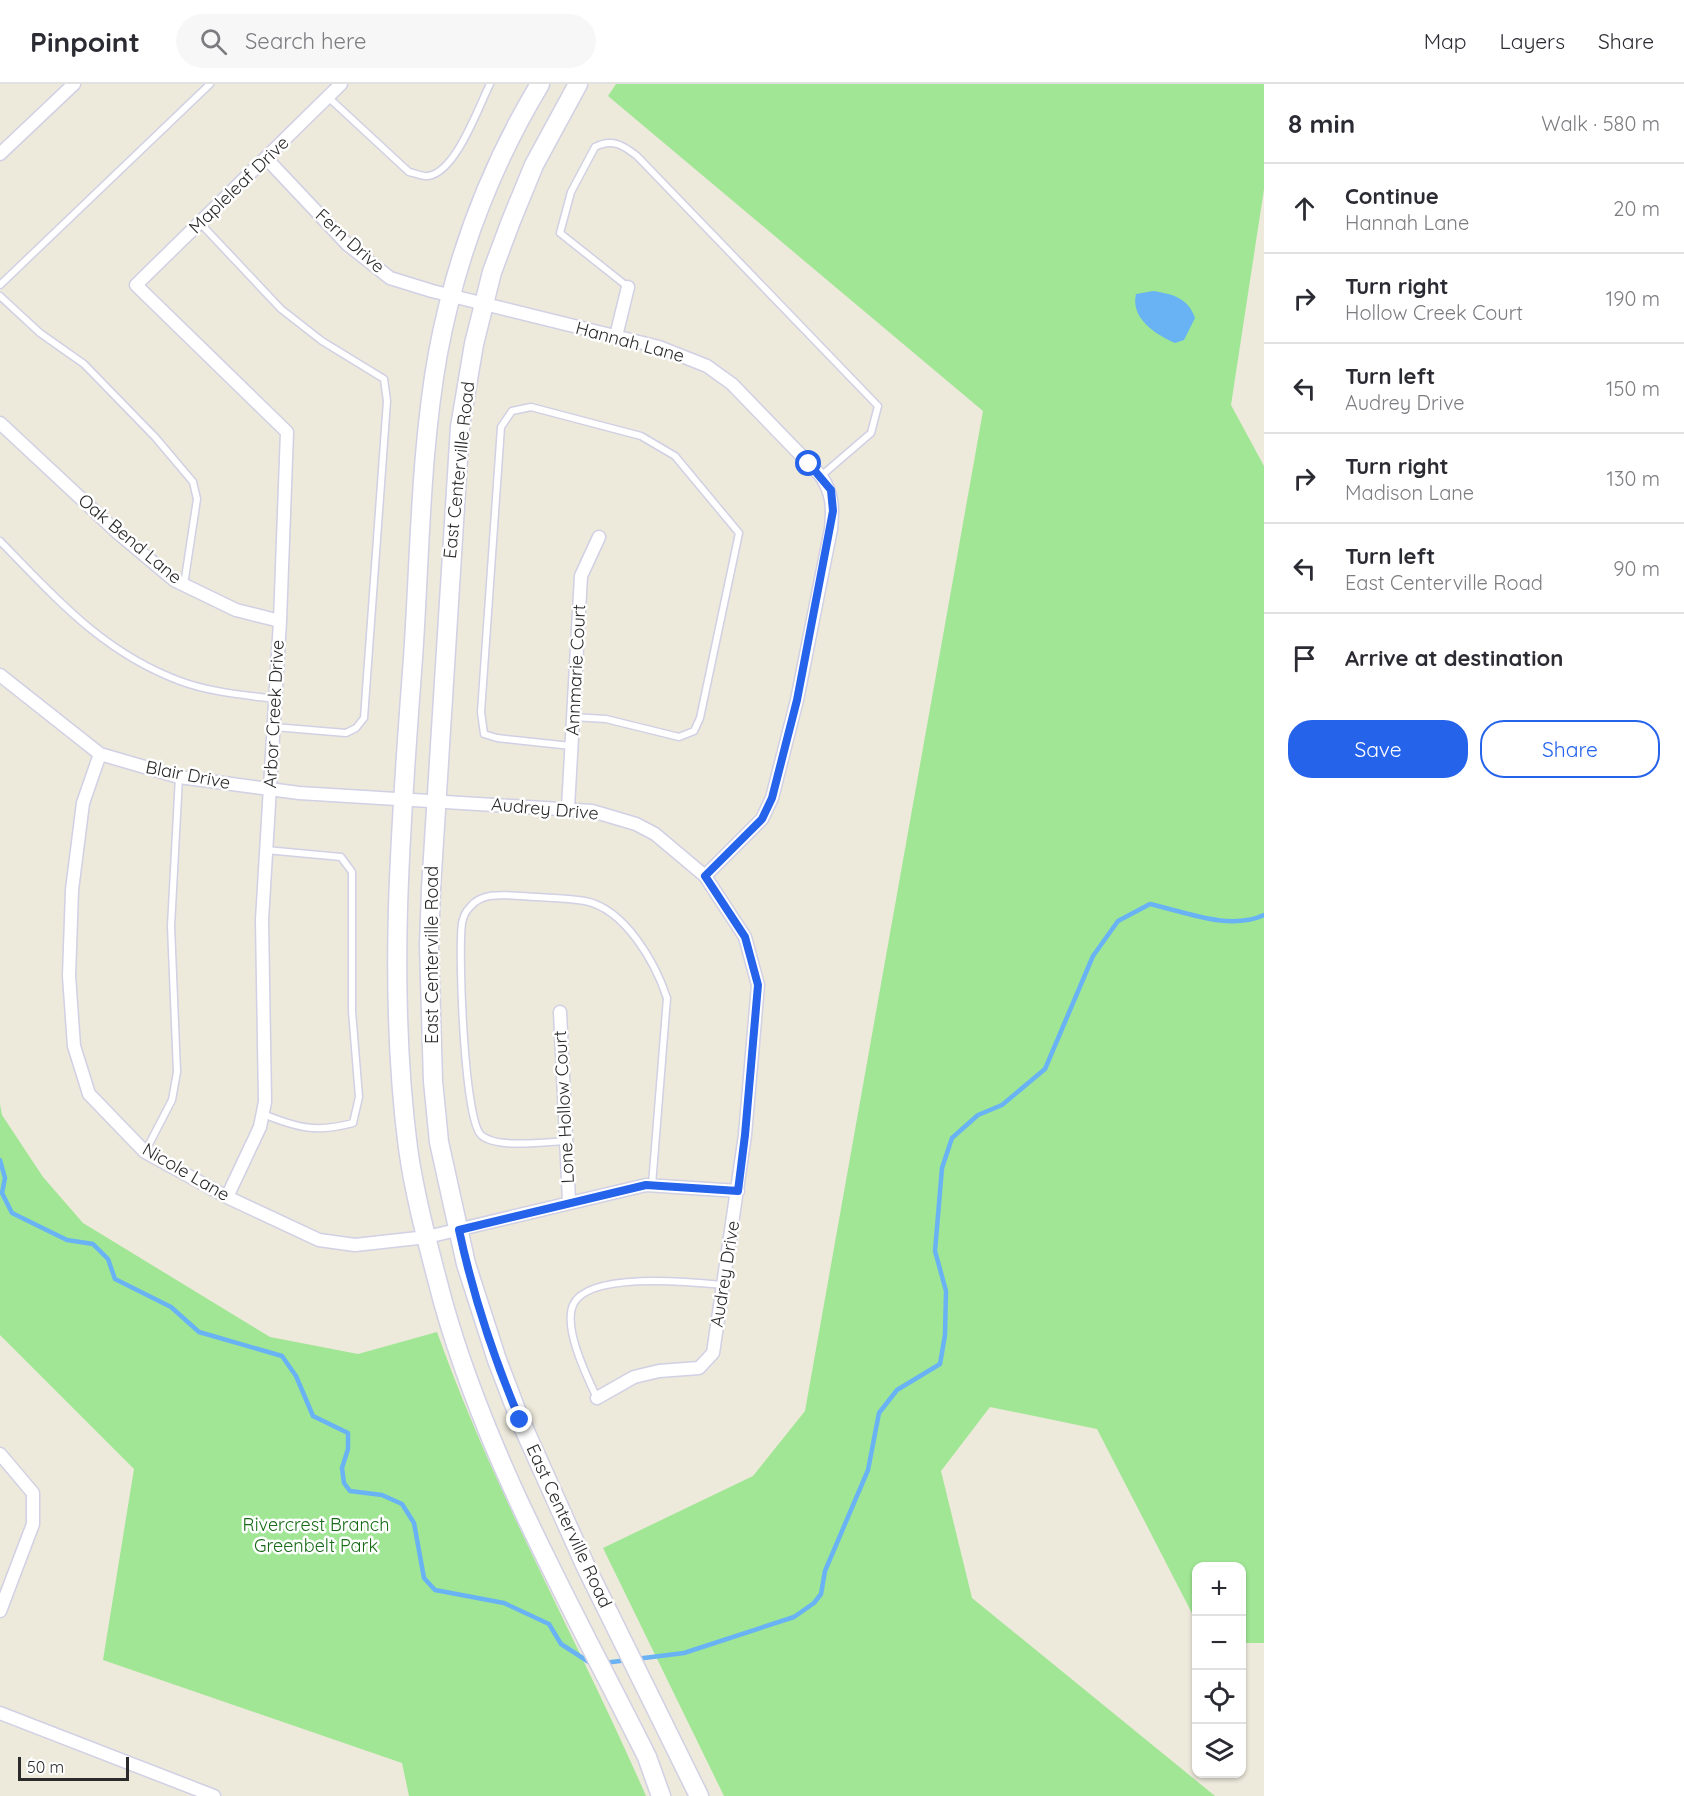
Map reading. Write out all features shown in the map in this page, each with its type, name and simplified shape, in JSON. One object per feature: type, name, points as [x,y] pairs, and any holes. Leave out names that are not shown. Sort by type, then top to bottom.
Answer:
[{"type":"main road","name":"East Centerville Road","points":[[540,84],[502,152],[480,204],[451,296],[438,352],[428,428],[404,801],[398,942],[398,1035],[409,1152],[444,1304],[473,1395],[562,1586],[647,1757],[661,1796]]},
{"type":"main road","name":"East Centerville Road","points":[[578,84],[526,184],[492,272],[483,304],[460,427],[429,945],[433,1081],[439,1142],[466,1264],[508,1394],[590,1573],[699,1796]]},
{"type":"street","points":[[0,154],[74,84]]},
{"type":"street","name":"Mapleleaf Drive","points":[[136,285],[341,84]]},
{"type":"street","name":"Fern Drive","points":[[266,158],[366,261],[390,278],[451,296]]},
{"type":"street","name":"Arbor Creek Drive","points":[[136,285],[287,432],[280,621],[262,920],[266,1076],[260,1126],[227,1197]]},
{"type":"street","points":[[616,336],[628,287]]},
{"type":"street","name":"Hannah Lane","points":[[451,296],[616,336],[680,354],[707,366],[732,384],[821,476],[831,490],[831,529],[797,700],[775,789],[762,819],[705,876]]},
{"type":"street","name":"Oak Bend Lane","points":[[0,423],[118,533],[174,580],[236,610],[280,621]]},
{"type":"street","name":"Annmarie Court","points":[[568,808],[581,576],[599,537]]},
{"type":"street","name":"Blair Drive","points":[[0,675],[100,754],[179,777],[270,790],[404,801]]},
{"type":"street","name":"Nicole Lane","points":[[100,754],[83,803],[72,890],[69,976],[74,1046],[89,1094],[145,1152],[227,1197],[319,1240],[337,1244],[367,1245],[427,1237],[569,1201],[652,1185],[738,1191]]},
{"type":"street","name":"Audrey Drive","points":[[404,801],[568,808],[617,817],[636,824],[655,834],[705,876],[745,937],[758,985],[745,1135],[713,1353],[709,1360],[699,1368],[659,1371],[634,1377],[597,1398]]},
{"type":"street","name":"Lone Hollow Court","points":[[560,1012],[569,1201]]},
{"type":"street","points":[[0,1454],[33,1493],[33,1524],[0,1611]]},
{"type":"street","points":[[0,1713],[214,1796]]},
{"type":"lane","points":[[0,285],[210,84]]},
{"type":"lane","points":[[328,97],[409,172],[427,176],[444,169],[454,156],[490,84]]},
{"type":"lane","points":[[628,287],[560,233],[571,192],[595,147],[603,143],[621,143],[637,156],[878,406],[871,433],[821,476]]},
{"type":"lane","points":[[200,223],[281,309],[322,340],[384,379],[387,401],[364,717],[356,728],[346,733],[274,727]]},
{"type":"lane","points":[[0,296],[40,333],[84,364],[155,437],[193,482],[197,499],[184,585]]},
{"type":"lane","points":[[571,746],[497,738],[484,734],[481,712],[501,427],[512,411],[531,407],[641,436],[675,456],[739,533],[700,718],[694,731],[680,737],[606,719],[573,717]]},
{"type":"lane","points":[[0,541],[69,613],[118,650],[180,681],[275,699]]},
{"type":"lane","points":[[145,1152],[172,1100],[177,1072],[171,926],[179,777]]},
{"type":"lane","points":[[262,1114],[290,1125],[326,1130],[353,1123],[359,1097],[351,1011],[352,872],[341,857],[318,853],[266,850]]},
{"type":"lane","points":[[566,1141],[501,1143],[482,1136],[476,1126],[470,1105],[463,1001],[462,921],[470,906],[482,897],[503,895],[586,901],[609,913],[627,928],[647,953],[659,975],[667,998],[652,1185]]},
{"type":"lane","points":[[597,1398],[580,1360],[572,1323],[573,1306],[581,1296],[606,1286],[654,1279],[723,1286]]},
{"type":"green space","points":[[616,84],[1264,84],[1264,189],[1231,405],[1264,466],[1264,1643],[1246,1643],[1246,1562],[1192,1562],[1192,1613],[1097,1429],[990,1407],[941,1471],[972,1598],[1215,1796],[724,1796],[603,1548],[753,1476],[805,1411],[983,411],[608,96]]},
{"type":"green space","name":"Rivercrest Branch Greenbelt Park","points":[[0,1104],[2,1115],[43,1177],[83,1223],[270,1337],[358,1354],[437,1332],[510,1508],[646,1796],[409,1796],[402,1763],[103,1660],[134,1469],[0,1335]]},
{"type":"water","points":[[1153,291],[1179,298],[1192,311],[1195,318],[1184,340],[1175,343],[1168,340],[1141,318],[1135,303],[1136,294]]},
{"type":"waterway","points":[[636,1659],[684,1653],[794,1617],[814,1603],[821,1594],[825,1571],[868,1470],[879,1413],[897,1390],[940,1364],[945,1335],[946,1291],[935,1251],[942,1168],[952,1138],[978,1115],[1002,1105],[1045,1069],[1093,956],[1118,921],[1150,904],[1222,921],[1251,919],[1264,915]]},
{"type":"waterway","points":[[0,1160],[5,1178],[2,1193],[12,1213],[67,1240],[93,1244],[108,1259],[115,1279],[171,1307],[199,1332],[282,1356],[296,1376],[313,1416],[348,1433],[348,1449],[342,1468],[344,1483],[350,1491],[382,1495],[402,1504],[414,1523],[424,1578],[435,1590],[504,1603],[549,1624],[561,1644],[592,1664]]},
{"type":"waterway","points":[[604,1663],[628,1660]]},
{"type":"route","points":[[520,1420],[508,1394],[487,1331],[466,1264],[459,1230],[569,1201],[646,1185],[738,1191],[758,985],[745,937],[705,876],[762,819],[781,773],[833,511],[831,490],[809,464]]}]
